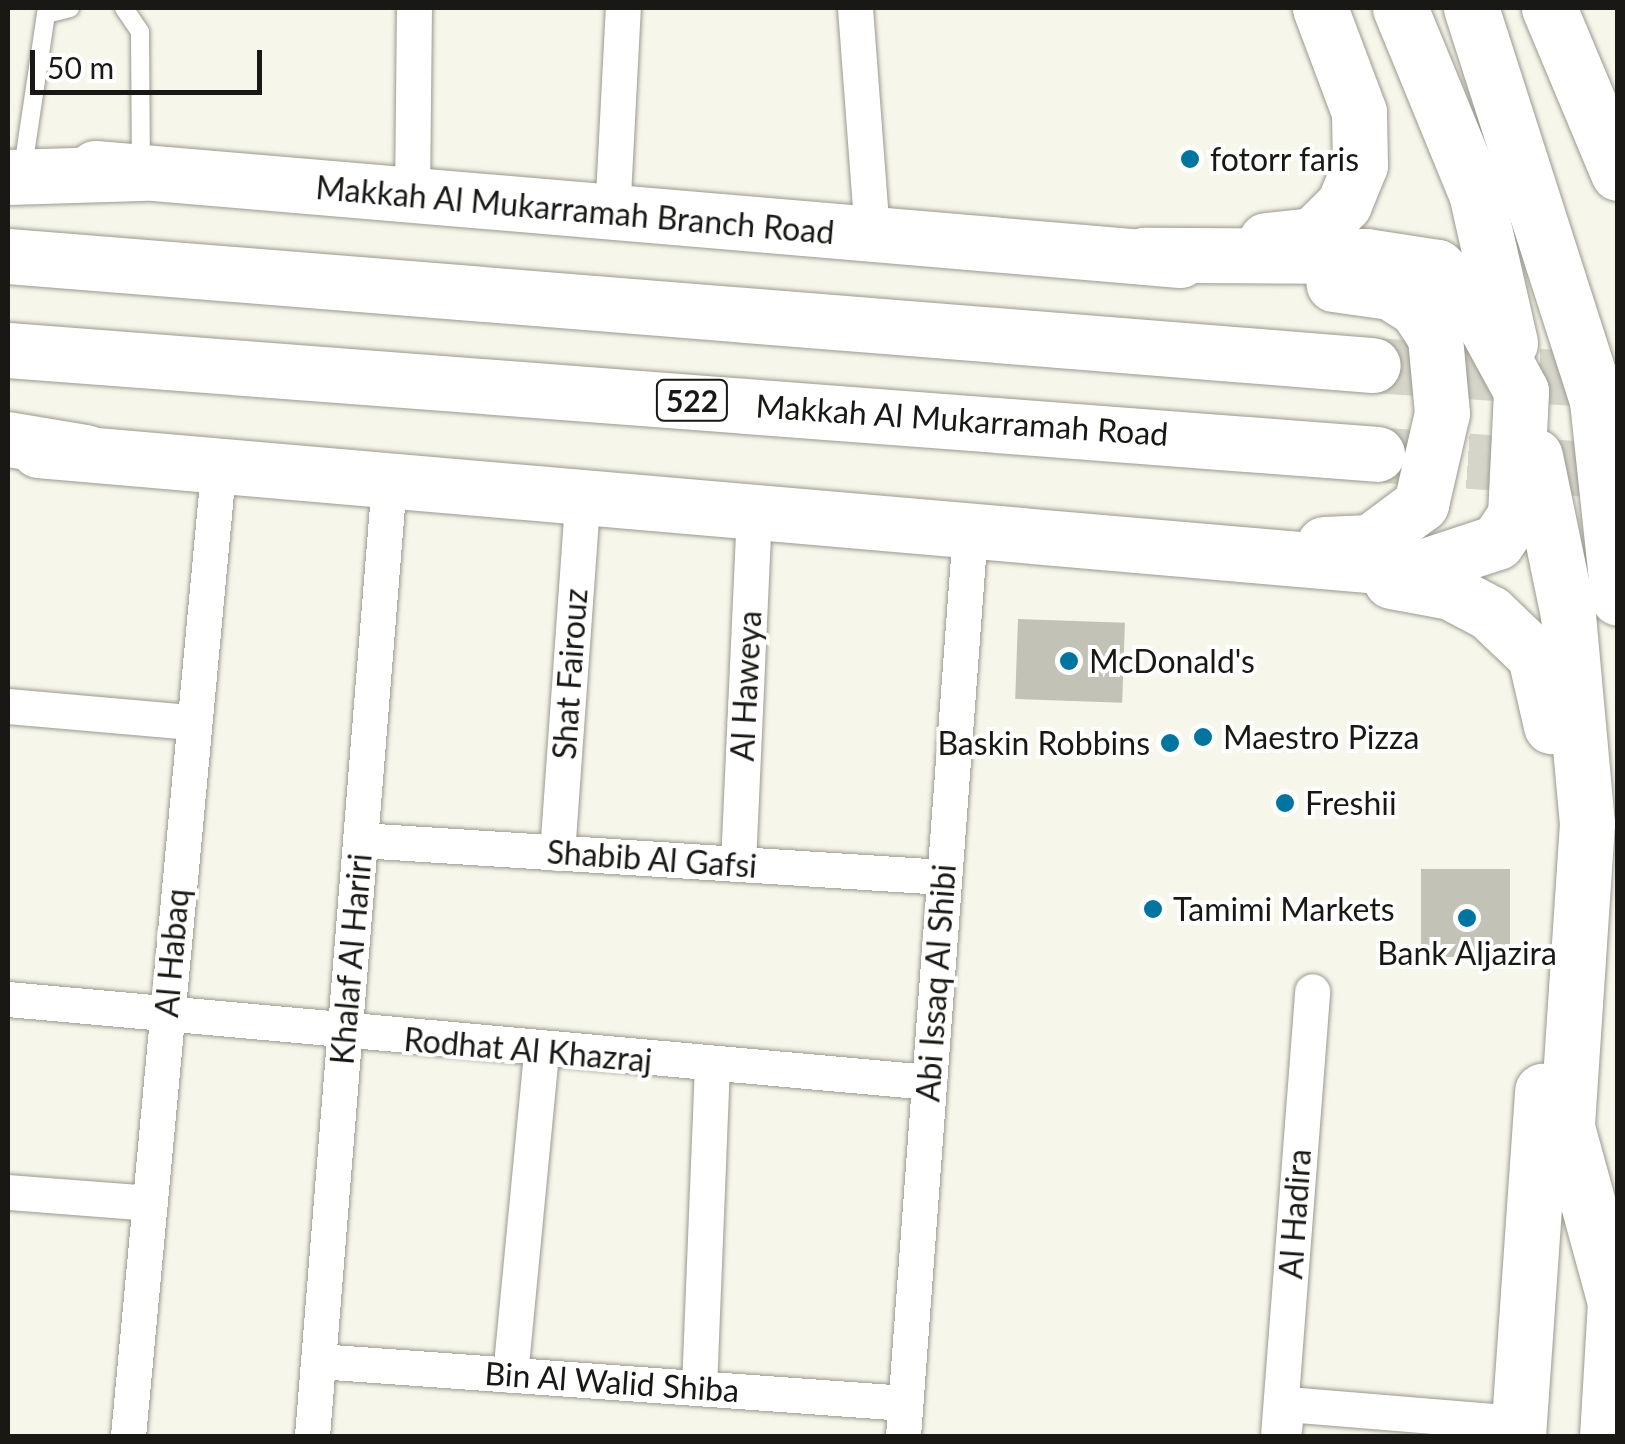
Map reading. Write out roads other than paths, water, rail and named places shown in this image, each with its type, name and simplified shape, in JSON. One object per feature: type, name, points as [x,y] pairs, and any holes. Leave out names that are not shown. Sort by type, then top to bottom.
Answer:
[{"type":"main road","points":[[1144,255],[1313,235],[1344,204],[1364,140],[1320,8]]},
{"type":"main road","points":[[1400,8],[1476,193],[1568,615],[1584,785],[1567,1127],[1614,1302],[1607,1436]]},
{"type":"main road","points":[[1471,8],[1597,400],[1618,453]]},
{"type":"main road","points":[[1549,8],[1618,174]]},
{"type":"main road","name":"Makkah Al Mukarramah Branch Road","points":[[13,166],[141,173],[612,215],[1144,255]]},
{"type":"main road","points":[[8,439],[218,471],[583,494],[1166,550],[1414,569],[1471,558],[1515,515],[1522,391],[1472,301],[1437,267],[1334,254],[1144,255]]},
{"type":"main road","points":[[1144,255],[1390,292],[1418,309],[1435,337],[1442,414],[1421,504],[1370,542],[1166,550]]},
{"type":"main road","points":[[8,256],[1373,365]]},
{"type":"main road","points":[[1618,328],[1597,400],[1618,598]]},
{"type":"main road","name":"Makkah Al Mukarramah Road","points":[[8,350],[1377,454]]},
{"type":"main road","points":[[8,450],[86,452]]},
{"type":"main road","points":[[1166,550],[1450,592],[1490,613],[1534,656],[1550,708],[1558,868],[1527,1432]]},
{"type":"main road","points":[[1527,1432],[1560,1272],[1594,1227],[1618,1161]]},
{"type":"street","points":[[412,197],[414,8]]},
{"type":"street","points":[[612,215],[623,8]]},
{"type":"street","points":[[855,8],[872,235]]},
{"type":"street","name":"Al Habaq","points":[[128,1436],[191,722],[218,471]]},
{"type":"street","name":"Khalaf Al Hariri","points":[[312,1436],[389,482]]},
{"type":"street","name":"Shat Fairouz","points":[[557,853],[583,494]]},
{"type":"street","name":"Al Haweya","points":[[738,864],[754,509]]},
{"type":"street","name":"Abi Issaq Al Shibi","points":[[904,1420],[970,530]]},
{"type":"street","points":[[8,706],[191,722]]},
{"type":"street","name":"Shabib Al Gafsi","points":[[360,840],[944,878]]},
{"type":"street","name":"Al Hadira","points":[[1281,1436],[1312,991]]},
{"type":"street","name":"Rodhat Al Khazraj","points":[[8,999],[168,1010],[344,1034],[929,1082]]},
{"type":"street","points":[[510,1375],[541,1051]]},
{"type":"street","points":[[699,1388],[712,1065]]},
{"type":"street","points":[[8,1192],[150,1203]]},
{"type":"street","name":"Bin Al Walid Shiba","points":[[318,1361],[699,1388],[904,1420]]},
{"type":"street","points":[[1281,1436],[1286,1404],[1527,1432]]},
{"type":"lane","points":[[13,166],[46,14],[70,8]]},
{"type":"lane","points":[[124,8],[140,32],[141,173]]},
{"type":"tunnel","points":[[1373,365],[1618,381]]},
{"type":"tunnel","points":[[1385,455],[1618,471]]},
{"type":"place","name":"fotorr faris","points":[[1190,159]]},
{"type":"place","name":"McDonald's","points":[[1069,661]]},
{"type":"place","name":"Maestro Pizza","points":[[1203,737]]},
{"type":"place","name":"Baskin Robbins","points":[[1170,743]]},
{"type":"place","name":"Freshii","points":[[1285,803]]},
{"type":"place","name":"Tamimi Markets","points":[[1153,909]]},
{"type":"place","name":"Bank Aljazira","points":[[1467,918]]}]
